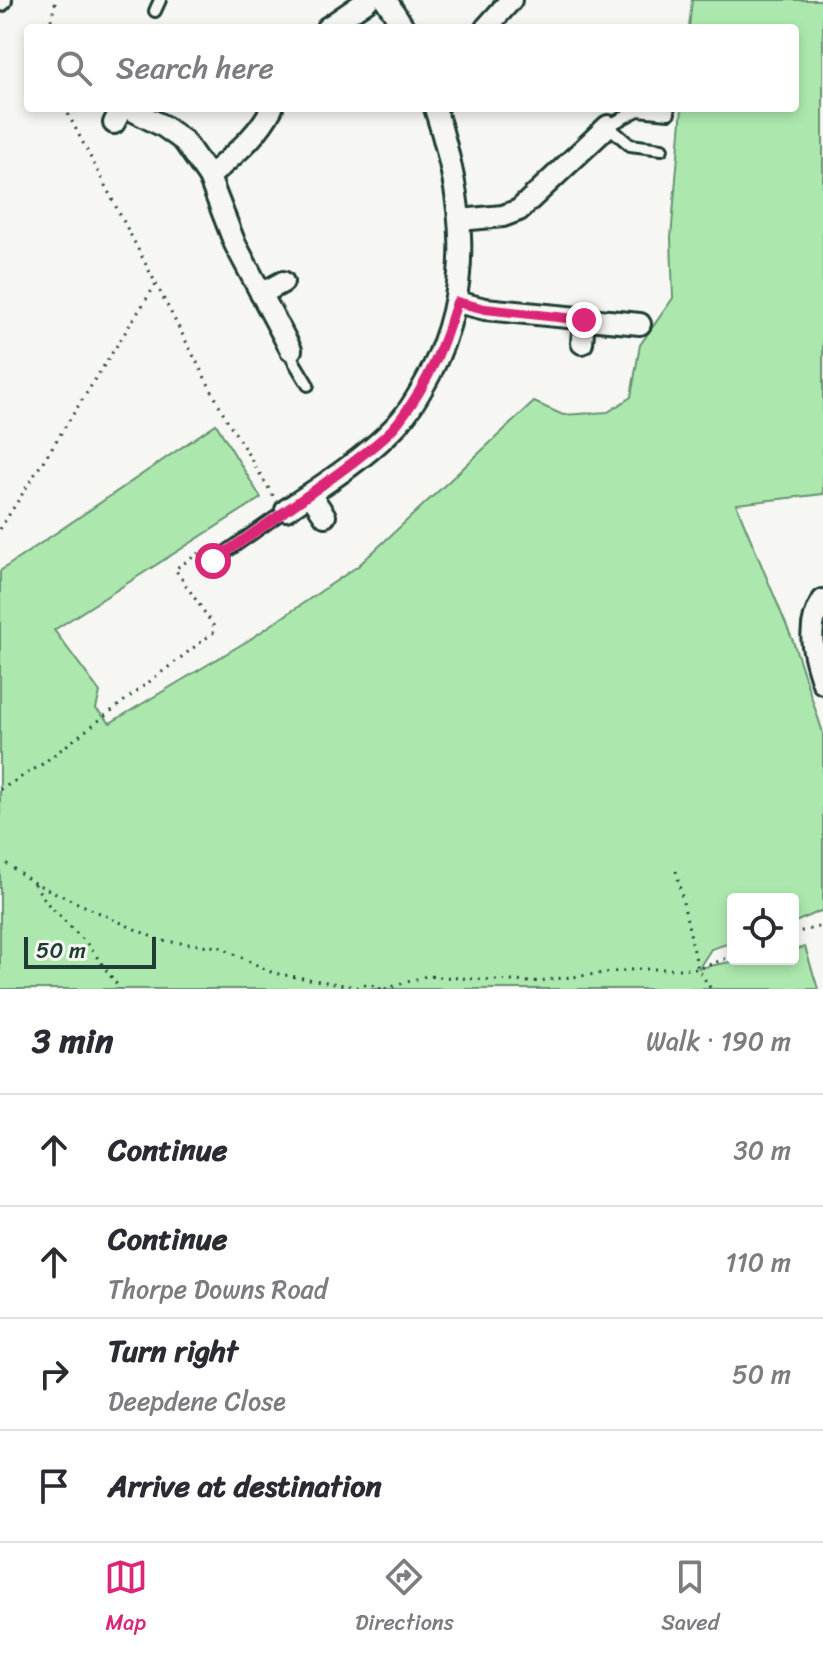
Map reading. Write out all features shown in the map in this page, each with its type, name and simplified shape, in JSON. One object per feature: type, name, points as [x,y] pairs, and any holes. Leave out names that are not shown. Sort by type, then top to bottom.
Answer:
[{"type":"street","points":[[333,24],[368,0]]},
{"type":"street","points":[[386,0],[401,24]]},
{"type":"street","points":[[490,24],[511,0]]},
{"type":"street","points":[[209,177],[248,143],[270,112]]},
{"type":"street","points":[[280,508],[310,494],[362,455],[401,420],[442,350],[457,302],[460,220],[436,112]]},
{"type":"street","points":[[121,113],[163,126],[184,141],[209,177],[235,244],[291,350]]},
{"type":"street","points":[[460,220],[503,216],[519,210],[608,126]]},
{"type":"street","points":[[261,294],[283,282]]},
{"type":"street","points":[[457,302],[485,309],[640,324]]},
{"type":"street","points":[[582,343],[584,320]]},
{"type":"street","points":[[310,494],[325,516]]},
{"type":"street","points":[[823,600],[812,625],[811,649],[823,683]]},
{"type":"lane","points":[[634,112],[608,126],[630,145],[662,149]]},
{"type":"lane","points":[[659,112],[669,113]]},
{"type":"lane","points":[[291,350],[293,360],[308,385]]},
{"type":"lane","points":[[213,561],[280,508]]},
{"type":"path","points":[[50,24],[56,0]]},
{"type":"path","points":[[67,112],[226,418],[280,508]]},
{"type":"path","points":[[0,529],[156,284]]},
{"type":"path","points":[[0,790],[41,765],[214,632],[213,625],[175,569],[212,545]]},
{"type":"path","points":[[0,859],[34,883],[161,941],[220,947],[273,973],[354,988],[369,984],[383,989],[426,976],[530,982],[638,969],[698,969],[727,958]]},
{"type":"path","points":[[676,871],[698,969],[711,989]]},
{"type":"path","points":[[34,883],[48,904],[89,946],[120,989]]},
{"type":"path","points":[[799,932],[823,926]]},
{"type":"green space","points":[[692,0],[823,0],[823,494],[736,504],[793,641],[823,733],[823,910],[799,920],[799,893],[727,893],[727,944],[711,949],[699,968],[727,963],[799,965],[799,948],[805,947],[818,989],[0,989],[0,571],[216,424],[261,498],[54,630],[100,692],[96,709],[110,723],[249,640],[358,566],[534,402],[563,415],[608,412],[631,397],[640,345],[673,298],[671,238],[682,112],[799,112],[799,24],[689,24]]},
{"type":"route","points":[[213,561],[310,494],[362,455],[401,420],[442,350],[457,302],[485,309],[584,320]]}]
